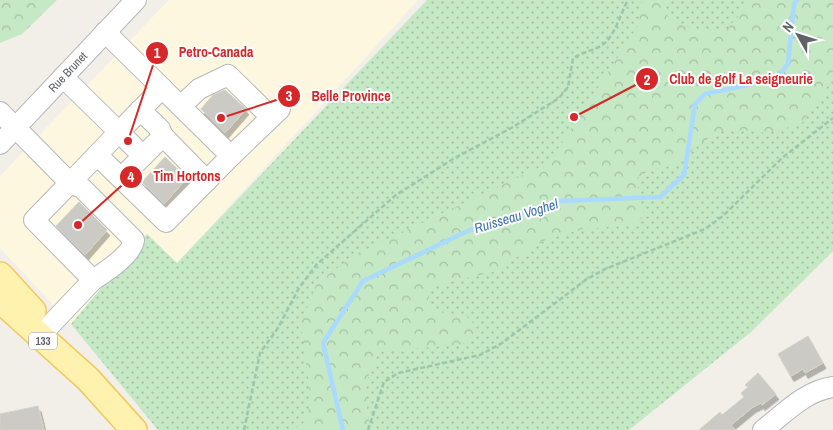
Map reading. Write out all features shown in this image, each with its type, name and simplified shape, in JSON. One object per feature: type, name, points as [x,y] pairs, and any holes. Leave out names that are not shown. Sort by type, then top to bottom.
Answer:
[{"type":"main road","name":"133","points":[[0,275],[43,332],[134,430]]},
{"type":"main road","name":"133","points":[[0,300],[43,332]]},
{"type":"street","name":"Rue Brunet","points":[[0,144],[136,0]]},
{"type":"street","points":[[105,32],[231,156]]},
{"type":"street","points":[[97,155],[166,222],[276,112],[228,75],[199,89],[181,106]]},
{"type":"street","points":[[63,77],[143,156]]},
{"type":"street","points":[[93,280],[34,220],[162,88]]},
{"type":"street","points":[[140,110],[160,129],[163,136],[207,181]]},
{"type":"street","points":[[0,112],[70,183],[82,188],[134,240],[132,246],[116,264],[93,280],[43,332]]},
{"type":"street","points":[[121,178],[163,136]]},
{"type":"street","points":[[93,280],[104,257],[114,247]]},
{"type":"street","points":[[763,430],[803,398],[816,391],[833,387]]},
{"type":"path","points":[[244,430],[260,353],[278,328],[299,288],[318,264],[396,194],[453,159],[513,127],[559,98],[568,87],[573,58],[582,52],[600,46],[611,35],[628,0]]},
{"type":"path","points":[[368,430],[384,382],[398,372],[480,355],[502,343],[587,279],[605,269],[705,229],[724,216],[782,158],[833,118]]},
{"type":"shaded area","points":[[169,0],[418,0],[177,263],[147,235],[71,324],[0,248],[0,176]]},
{"type":"green space","points":[[0,0],[57,0],[22,34],[0,43]]},
{"type":"green space","points":[[427,0],[833,0],[833,251],[751,332],[629,430],[158,430],[71,324],[147,234],[177,263]]},
{"type":"green space","points":[[642,0],[663,0],[668,17],[698,32],[728,28],[752,0],[833,0],[833,77],[820,99],[801,124],[767,133],[742,130],[717,132],[671,166],[649,170],[636,179],[644,215],[635,225],[583,229],[547,239],[493,272],[433,286],[427,302],[440,312],[466,316],[474,324],[474,335],[462,344],[380,352],[370,371],[366,388],[370,426],[368,430],[293,430],[305,422],[311,401],[301,323],[317,283],[356,254],[538,168],[556,152],[638,26]]},
{"type":"building","points":[[225,90],[246,109],[225,133],[201,109],[213,95]]},
{"type":"building","points":[[165,157],[187,178],[164,204],[142,182]]},
{"type":"building","points":[[79,202],[107,230],[85,255],[56,226]]},
{"type":"building","points":[[808,336],[823,363],[805,373],[803,369],[791,376],[778,354]]},
{"type":"building","points":[[758,373],[776,394],[762,405],[761,403],[753,407],[731,425],[735,430],[699,430],[720,412],[722,415],[744,397],[741,393],[748,387],[745,385]]},
{"type":"building","points":[[38,406],[44,430],[0,430],[0,414]]},
{"type":"waterway","name":"Ruisseau Voghel","points":[[343,430],[323,343],[363,281],[474,228],[559,201],[660,197],[684,175],[695,104],[705,94],[776,79],[788,64],[794,4],[797,0]]},
{"type":"place","name":"Club de golf La seigneurie","points":[[574,117]]},
{"type":"place","name":"Belle Province","points":[[221,118]]},
{"type":"place","name":"Petro-Canada","points":[[128,141]]},
{"type":"place","name":"Tim Hortons","points":[[78,225]]}]
